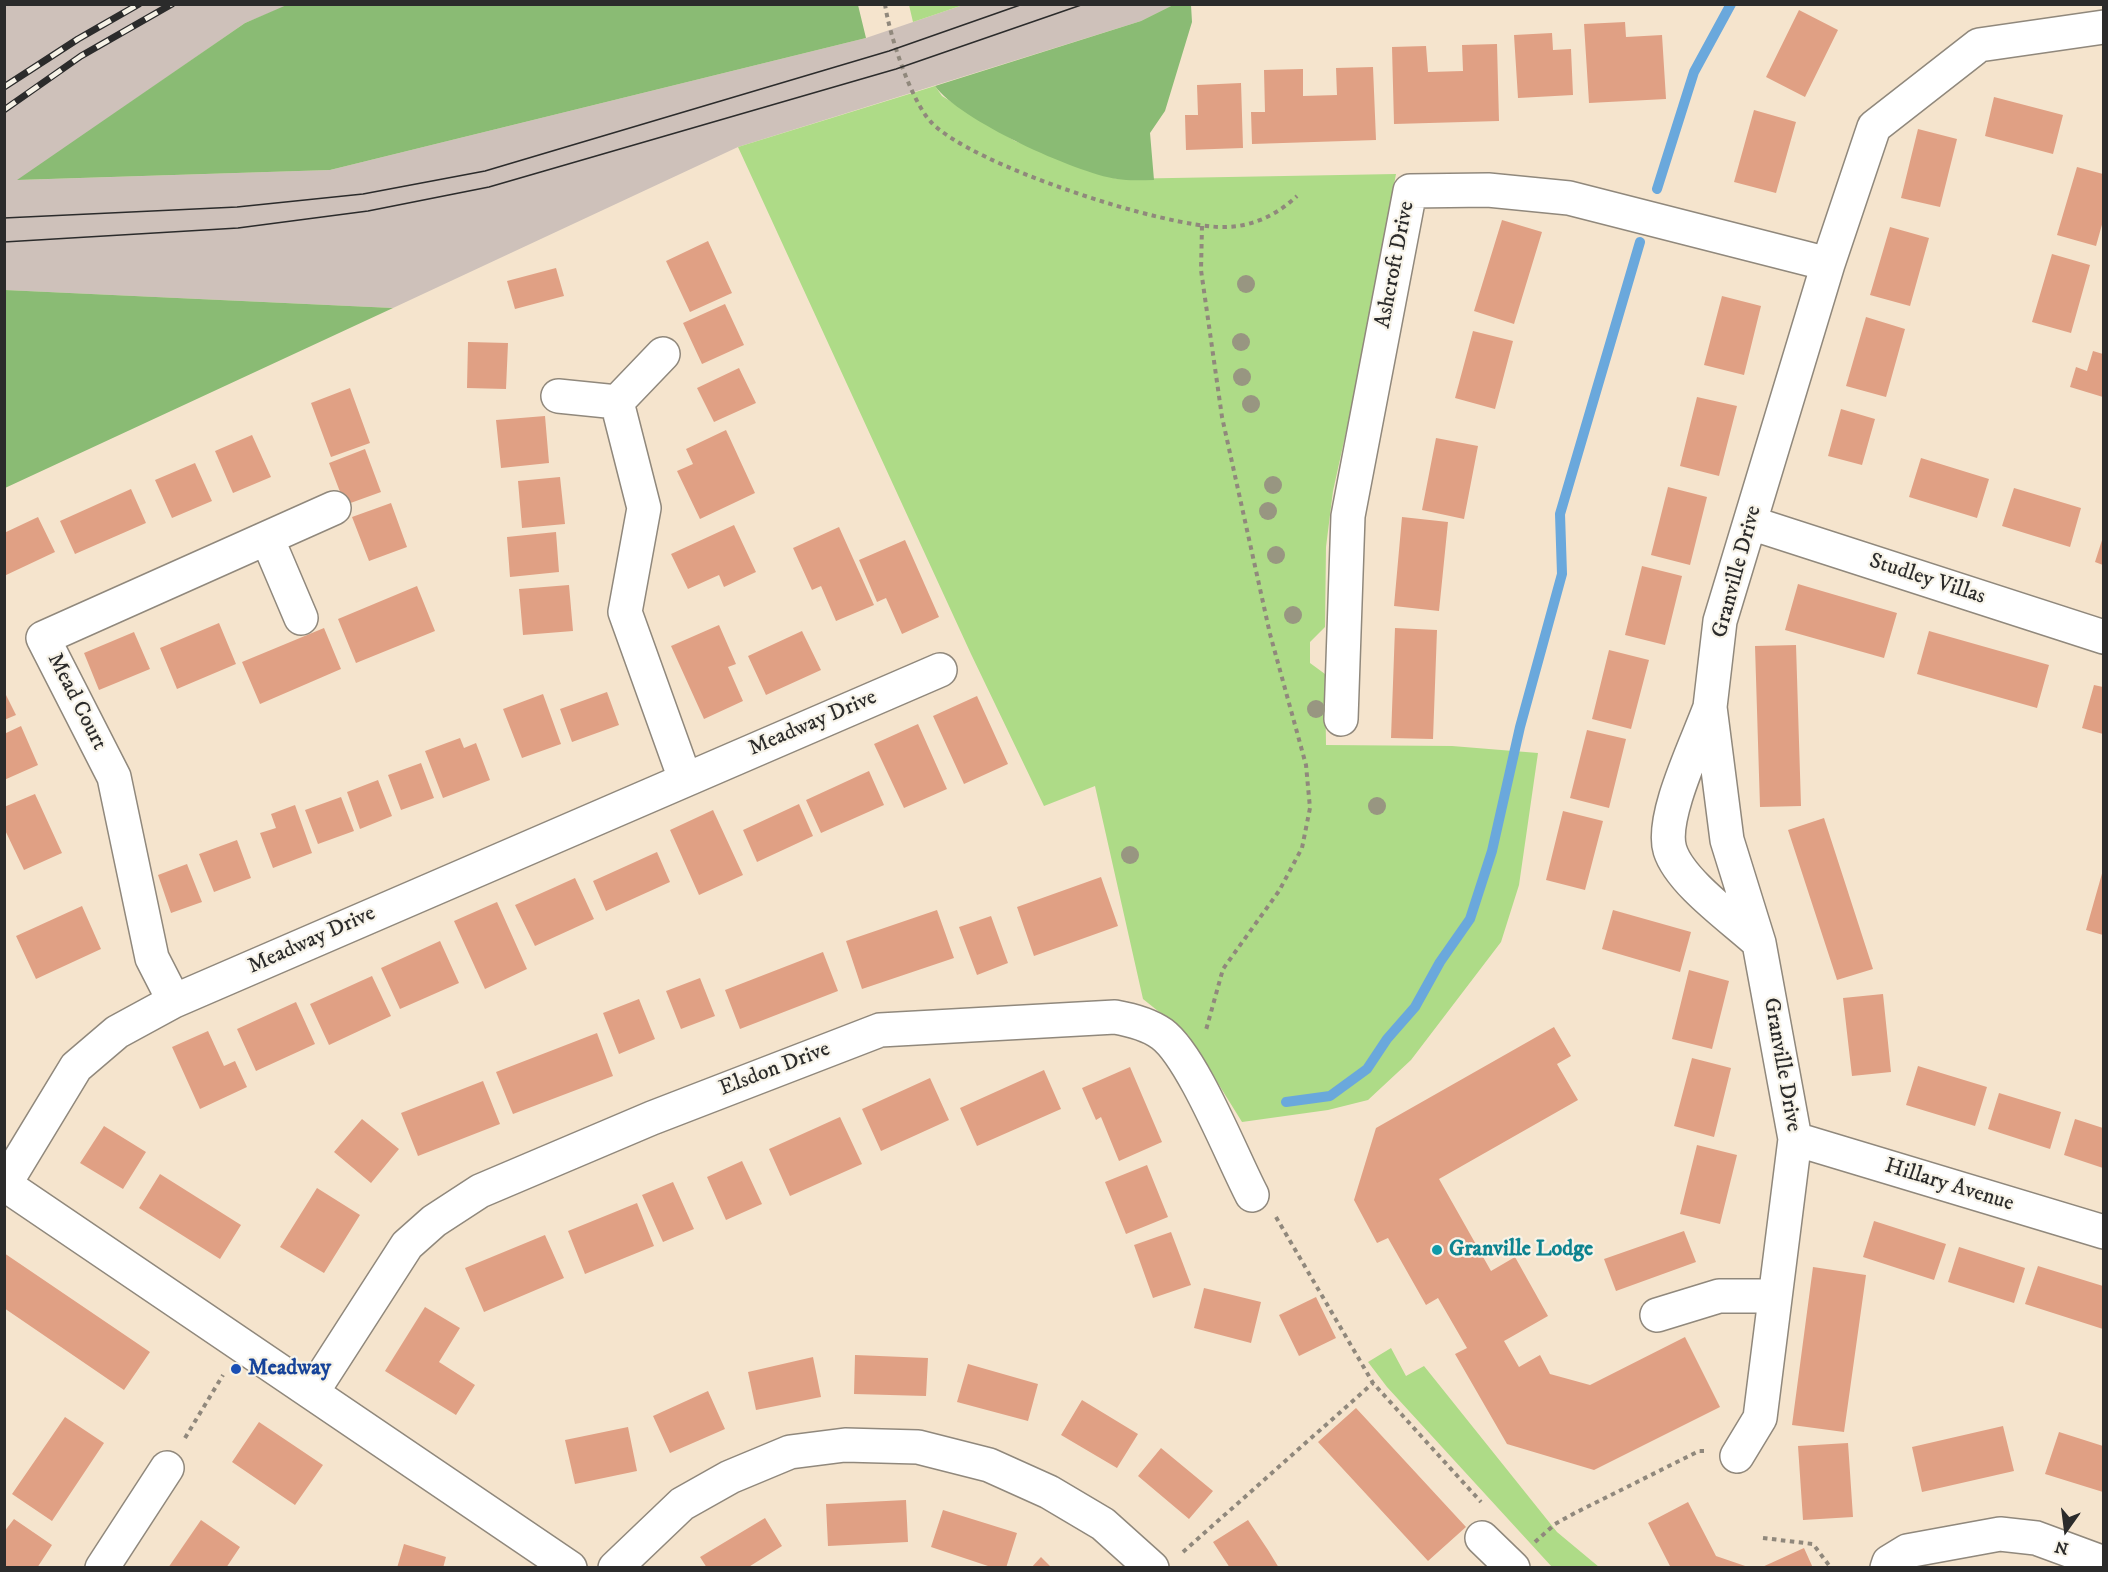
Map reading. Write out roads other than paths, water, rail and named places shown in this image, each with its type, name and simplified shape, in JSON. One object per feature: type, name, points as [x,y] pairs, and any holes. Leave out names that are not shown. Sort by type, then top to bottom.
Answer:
[{"type":"street","name":"Granville Drive","points":[[1737,1456],[1760,1418],[1795,1139],[1760,943],[1727,840],[1710,707],[1720,621],[1828,264],[1874,127],[1979,45],[2103,27]]},
{"type":"street","name":"Ashcroft Drive","points":[[1341,719],[1330,653],[1348,516],[1410,191],[1488,190],[1569,198],[1828,264]]},
{"type":"street","points":[[617,402],[663,354]]},
{"type":"street","points":[[558,396],[617,402]]},
{"type":"street","points":[[617,402],[644,508],[625,612],[685,779]]},
{"type":"street","name":"Mead Court","points":[[174,1001],[152,958],[114,777],[43,638],[334,508]]},
{"type":"street","name":"Studley Villas","points":[[1750,523],[2103,637]]},
{"type":"street","points":[[267,538],[301,618]]},
{"type":"street","name":"Meadway Drive","points":[[5,1184],[76,1067],[117,1032],[174,1001],[940,670]]},
{"type":"street","points":[[1710,707],[1668,819],[1670,850],[1686,876],[1760,943]]},
{"type":"street","name":"Elsdon Drive","points":[[313,1392],[407,1245],[434,1221],[480,1191],[652,1118],[880,1030],[1115,1017],[1140,1022],[1164,1035],[1188,1065],[1252,1195]]},
{"type":"street","name":"Hillary Avenue","points":[[1795,1139],[2103,1232]]},
{"type":"street","points":[[5,1184],[570,1568]]},
{"type":"street","points":[[1657,1315],[1719,1296],[1775,1296]]},
{"type":"street","points":[[615,1568],[682,1504],[730,1477],[790,1452],[845,1445],[918,1447],[989,1465],[1049,1492],[1163,1564]]},
{"type":"street","points":[[102,1568],[167,1468]]},
{"type":"street","points":[[1485,1524],[1511,1566]]},
{"type":"street","points":[[1887,1568],[1889,1563],[1907,1551],[2000,1534],[2036,1539],[2103,1563]]},
{"type":"waterway","points":[[1657,189],[1694,72],[1731,4]]},
{"type":"waterway","points":[[1286,1102],[1330,1096],[1367,1069],[1387,1039],[1415,1007],[1440,962],[1470,919],[1492,851],[1520,727],[1562,574],[1560,514],[1640,242]]},
{"type":"tram line","points":[[4,218],[237,207],[363,194],[485,171],[889,51],[1023,4]]},
{"type":"tram line","points":[[4,242],[238,228],[368,211],[489,187],[896,69],[1084,4]]},
{"type":"railway","points":[[4,87],[78,39],[139,4]]},
{"type":"railway","points":[[4,110],[81,56],[172,4]]},
{"type":"place","name":"Granville Lodge","points":[[1437,1250]]},
{"type":"place","name":"Meadway","points":[[236,1369]]}]
